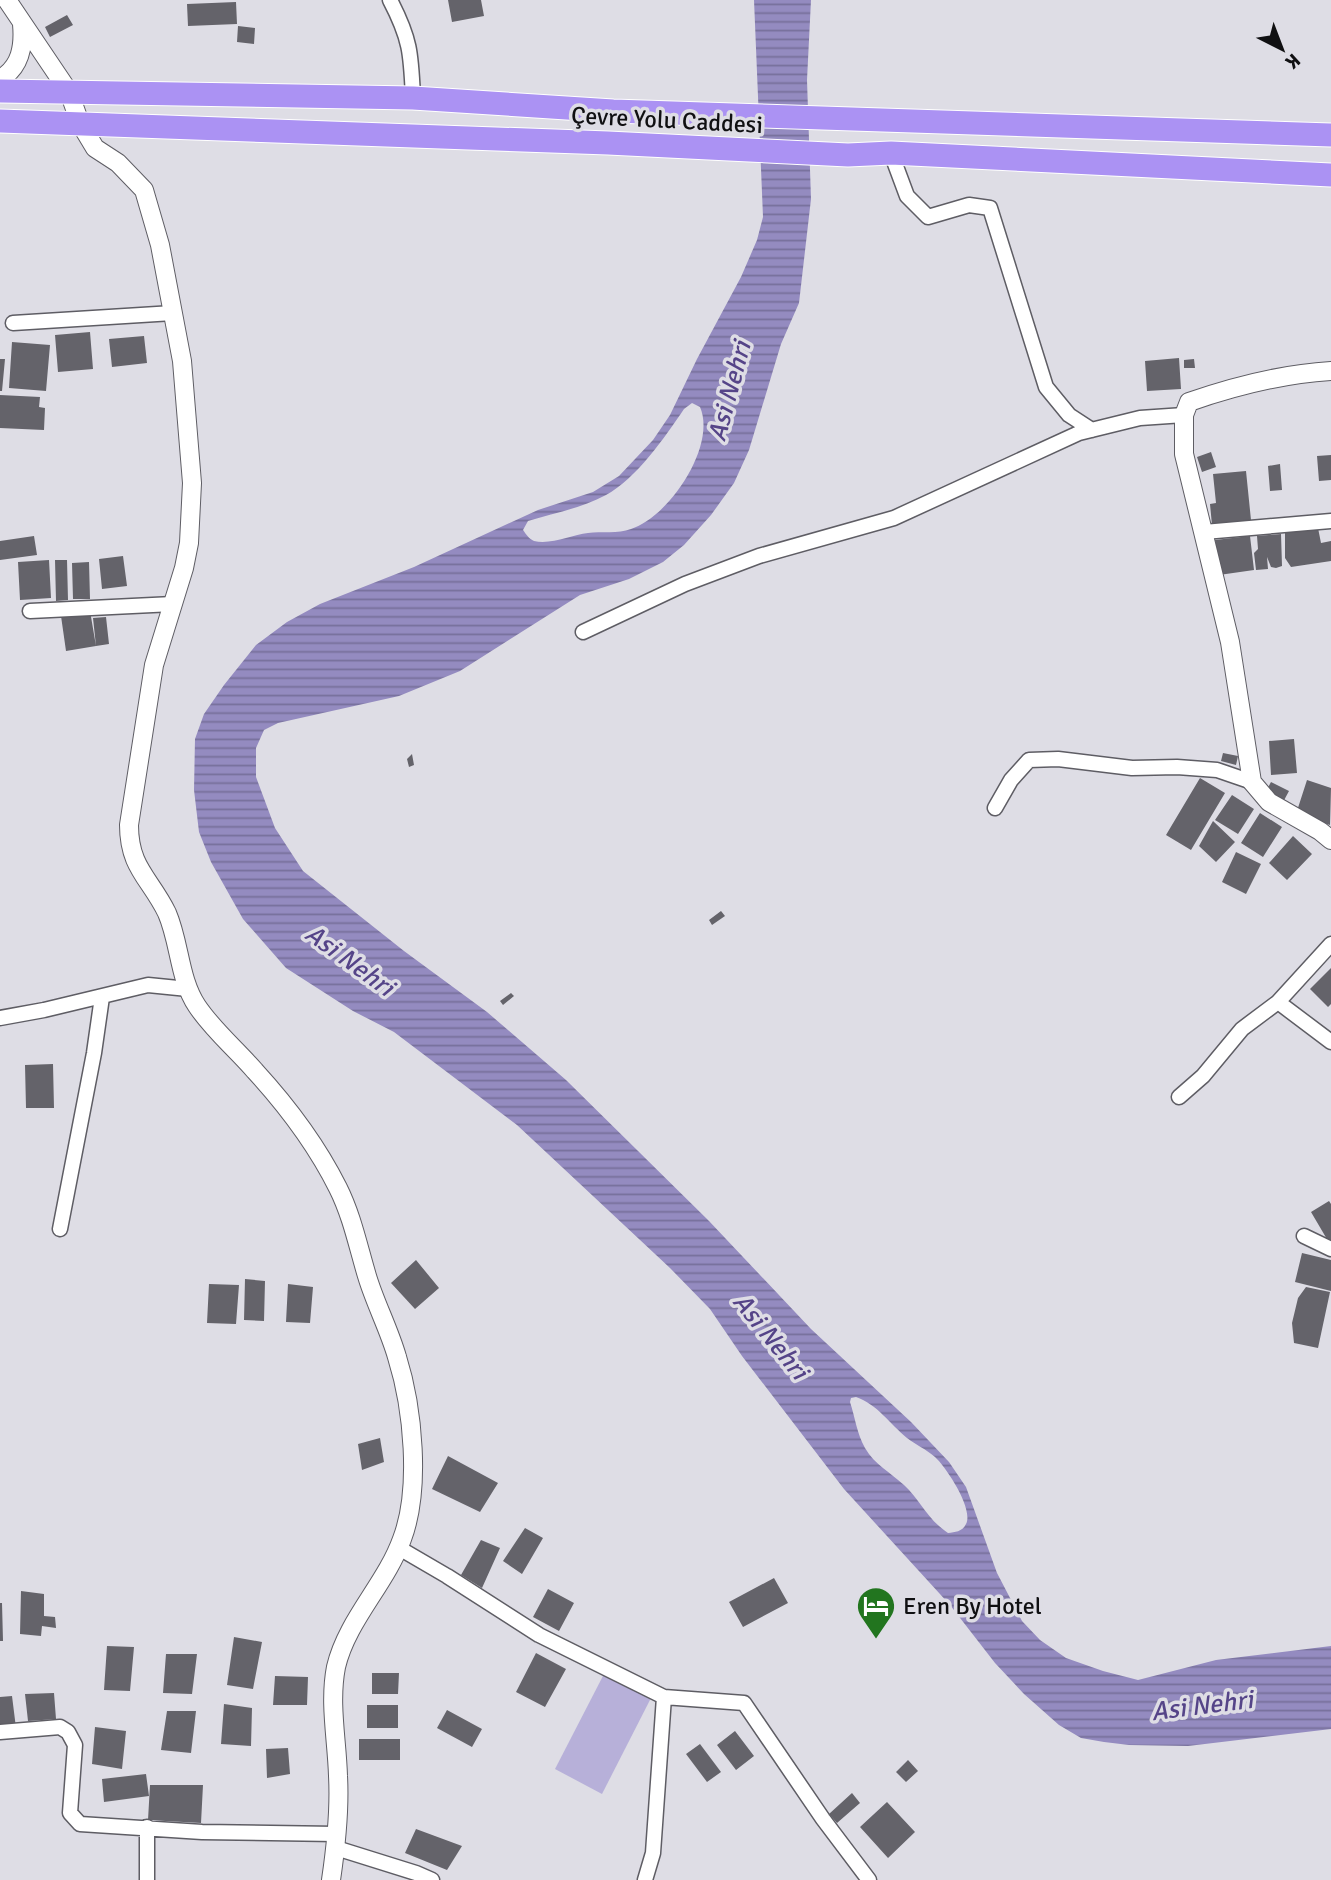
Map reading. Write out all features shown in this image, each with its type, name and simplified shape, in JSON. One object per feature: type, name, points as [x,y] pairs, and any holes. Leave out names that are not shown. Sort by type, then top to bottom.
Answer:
[{"type":"highway","name":"Çevre Yolu Caddesi","points":[[0,91],[413,98],[613,111],[1331,135]]},
{"type":"highway","name":"Çevre Yolu Caddesi","points":[[0,121],[608,143],[848,155],[891,153],[1331,175]]},
{"type":"street","points":[[8,0],[68,92],[80,123],[94,148],[118,163],[144,190],[160,245],[185,387],[192,483],[189,542],[154,665],[129,825],[133,858],[171,923],[188,989],[196,1004],[289,1110],[321,1156],[347,1207],[367,1278],[403,1377],[411,1435],[412,1475],[408,1522],[387,1572],[346,1640],[337,1663],[334,1682],[339,1780],[331,1880]]},
{"type":"street","points":[[390,0],[404,26],[410,45],[413,98]]},
{"type":"street","points":[[0,79],[11,73],[24,45],[22,20]]},
{"type":"street","points":[[891,153],[908,196],[928,217],[969,205],[990,208],[1046,387],[1069,415],[1092,429]]},
{"type":"street","points":[[13,323],[173,313]]},
{"type":"street","points":[[1252,782],[1230,642],[1184,454],[1184,415],[1189,402],[1229,388],[1297,373],[1331,371]]},
{"type":"street","points":[[583,632],[685,584],[747,561],[894,518],[1079,433],[1140,418],[1184,415]]},
{"type":"street","points":[[1204,532],[1331,521]]},
{"type":"street","points":[[30,611],[173,604]]},
{"type":"street","points":[[995,808],[1011,780],[1029,760],[1058,759],[1132,768],[1217,769],[1252,782],[1269,802],[1331,840]]},
{"type":"street","points":[[1180,1097],[1203,1076],[1242,1029],[1278,1002],[1331,944]]},
{"type":"street","points":[[0,1018],[148,985],[188,989]]},
{"type":"street","points":[[60,1229],[96,1043],[102,997]]},
{"type":"street","points":[[1278,1002],[1331,1042]]},
{"type":"street","points":[[1304,1236],[1331,1250]]},
{"type":"street","points":[[399,1548],[538,1634],[664,1697],[744,1703],[822,1819],[869,1880]]},
{"type":"street","points":[[646,1880],[654,1841],[664,1697]]},
{"type":"street","points":[[0,1732],[60,1727],[68,1732],[75,1745],[70,1813],[80,1824],[336,1841],[432,1880]]},
{"type":"street","points":[[146,1880],[147,1827]]},
{"type":"shaded area","points":[[604,1674],[651,1698],[602,1794],[555,1769]]},
{"type":"water","name":"Asi Nehri","points":[[754,0],[811,0],[807,80],[811,199],[799,303],[781,344],[749,450],[734,483],[711,515],[684,545],[663,562],[629,579],[580,595],[460,671],[399,696],[278,723],[264,730],[256,748],[256,777],[275,828],[303,871],[487,1012],[566,1080],[709,1221],[811,1329],[911,1422],[949,1462],[966,1487],[997,1573],[1022,1621],[1040,1640],[1066,1658],[1138,1680],[1216,1660],[1331,1646],[1331,1729],[1188,1746],[1104,1742],[1081,1738],[1059,1725],[995,1663],[950,1605],[844,1489],[742,1356],[710,1309],[517,1125],[394,1032],[353,1011],[286,968],[243,919],[211,862],[199,832],[194,790],[195,739],[204,714],[256,645],[287,622],[320,604],[414,567],[538,510],[593,492],[619,476],[653,440],[670,415],[741,277],[757,240],[763,217]],"holes":[[[692,403],[700,407],[703,423],[702,441],[696,460],[674,495],[646,522],[626,531],[588,533],[547,542],[534,541],[526,535],[523,530],[528,521],[587,503],[617,488],[649,456],[684,409]],[[856,1397],[877,1409],[907,1438],[940,1462],[963,1499],[967,1517],[962,1529],[948,1533],[941,1528],[904,1485],[869,1454],[860,1437],[850,1402],[851,1398]]]},
{"type":"building","points":[[448,0],[481,0],[484,16],[452,22]]},
{"type":"building","points":[[236,2],[237,24],[188,26],[187,4]]},
{"type":"building","points":[[67,15],[73,25],[50,37],[45,27]]},
{"type":"building","points":[[238,26],[255,28],[254,44],[237,42]]},
{"type":"building","points":[[90,332],[93,369],[58,372],[55,335]]},
{"type":"building","points":[[144,336],[147,363],[112,367],[109,339]]},
{"type":"building","points":[[12,342],[50,345],[46,391],[9,388]]},
{"type":"building","points":[[1179,358],[1181,389],[1147,391],[1145,361]]},
{"type":"building","points":[[0,359],[5,359],[2,391],[0,391]]},
{"type":"building","points":[[1194,359],[1195,368],[1184,368],[1184,360]]},
{"type":"building","points":[[0,395],[40,397],[39,407],[45,408],[44,430],[0,428]]},
{"type":"building","points":[[1211,452],[1216,467],[1202,472],[1197,457]]},
{"type":"building","points":[[1331,455],[1331,480],[1319,481],[1317,456]]},
{"type":"building","points":[[1280,464],[1282,490],[1270,491],[1268,466]]},
{"type":"building","points":[[1246,471],[1251,520],[1212,525],[1210,504],[1216,503],[1213,474]]},
{"type":"building","points":[[1318,528],[1321,543],[1331,541],[1331,561],[1291,567],[1285,558],[1285,533]]},
{"type":"building","points":[[1281,534],[1282,566],[1271,567],[1267,557],[1268,569],[1256,570],[1254,553],[1258,549],[1257,536]]},
{"type":"building","points":[[34,536],[37,555],[0,560],[0,541]]},
{"type":"building","points":[[1250,536],[1254,570],[1219,575],[1215,540]]},
{"type":"building","points":[[123,556],[127,586],[102,589],[99,559]]},
{"type":"building","points":[[49,560],[51,598],[20,600],[18,562]]},
{"type":"building","points":[[55,560],[67,560],[68,600],[56,601]]},
{"type":"building","points":[[89,562],[90,599],[73,599],[72,563]]},
{"type":"building","points":[[90,611],[96,646],[66,651],[61,616]]},
{"type":"building","points":[[106,617],[109,644],[96,646],[93,618]]},
{"type":"building","points":[[1294,739],[1297,773],[1271,775],[1269,741]]},
{"type":"building","points":[[1223,753],[1238,756],[1236,765],[1221,761]]},
{"type":"building","points":[[412,754],[414,765],[409,767],[407,759]]},
{"type":"building","points":[[1200,778],[1225,793],[1191,850],[1166,835]]},
{"type":"building","points":[[1307,780],[1331,788],[1330,825],[1296,814]]},
{"type":"building","points":[[1271,782],[1289,791],[1282,804],[1264,795]]},
{"type":"building","points":[[1232,795],[1254,809],[1238,834],[1215,820]]},
{"type":"building","points":[[1260,813],[1282,827],[1263,857],[1241,843]]},
{"type":"building","points":[[1213,821],[1235,842],[1216,862],[1199,846]]},
{"type":"building","points":[[1293,836],[1312,854],[1287,880],[1269,863]]},
{"type":"building","points":[[1236,852],[1261,864],[1246,894],[1222,882]]},
{"type":"building","points":[[721,911],[725,916],[712,925],[709,920]]},
{"type":"building","points":[[1331,968],[1331,1004],[1328,1007],[1310,989]]},
{"type":"building","points":[[511,993],[514,996],[503,1005],[500,1001]]},
{"type":"building","points":[[53,1064],[54,1108],[26,1108],[25,1065]]},
{"type":"building","points":[[1329,1201],[1331,1204],[1331,1246],[1311,1212]]},
{"type":"building","points":[[1302,1253],[1331,1260],[1331,1291],[1295,1282]]},
{"type":"building","points":[[416,1260],[439,1288],[415,1309],[391,1283]]},
{"type":"building","points":[[245,1279],[265,1281],[264,1321],[244,1320]]},
{"type":"building","points":[[209,1284],[239,1285],[236,1324],[207,1323]]},
{"type":"building","points":[[288,1284],[313,1287],[310,1323],[286,1322]]},
{"type":"building","points":[[1306,1287],[1330,1292],[1318,1348],[1294,1343],[1292,1323],[1298,1298]]},
{"type":"building","points":[[380,1438],[384,1462],[362,1470],[358,1444]]},
{"type":"building","points":[[448,1456],[498,1483],[480,1512],[432,1489]]},
{"type":"building","points":[[525,1528],[543,1538],[522,1574],[503,1561]]},
{"type":"building","points":[[481,1540],[500,1548],[482,1588],[461,1575]]},
{"type":"building","points":[[774,1578],[788,1603],[743,1627],[729,1602]]},
{"type":"building","points":[[548,1589],[574,1603],[559,1631],[533,1617]]},
{"type":"building","points":[[21,1591],[44,1594],[44,1616],[55,1617],[56,1628],[42,1626],[41,1636],[20,1634]]},
{"type":"building","points":[[2,1603],[3,1641],[0,1641]]},
{"type":"building","points":[[234,1637],[262,1642],[253,1689],[227,1685]]},
{"type":"building","points":[[107,1646],[134,1647],[130,1691],[104,1690]]},
{"type":"building","points":[[536,1653],[566,1669],[545,1707],[516,1692]]},
{"type":"building","points":[[166,1654],[197,1654],[192,1694],[163,1693]]},
{"type":"building","points":[[372,1673],[399,1673],[398,1694],[372,1694]]},
{"type":"building","points":[[275,1676],[308,1677],[307,1705],[273,1705]]},
{"type":"building","points":[[54,1693],[56,1719],[28,1721],[25,1694]]},
{"type":"building","points":[[12,1696],[16,1728],[0,1729],[0,1697]]},
{"type":"building","points":[[224,1704],[252,1708],[251,1746],[221,1744]]},
{"type":"building","points":[[367,1705],[398,1705],[398,1728],[367,1728]]},
{"type":"building","points":[[447,1710],[482,1729],[472,1747],[437,1728]]},
{"type":"building","points":[[167,1711],[196,1711],[191,1753],[161,1750]]},
{"type":"building","points":[[95,1727],[126,1731],[122,1769],[92,1764]]},
{"type":"building","points":[[735,1731],[754,1756],[736,1770],[717,1745]]},
{"type":"building","points":[[359,1739],[400,1739],[400,1760],[359,1760]]},
{"type":"building","points":[[700,1744],[721,1772],[707,1782],[686,1754]]},
{"type":"building","points":[[288,1748],[290,1774],[267,1778],[266,1749]]},
{"type":"building","points":[[908,1760],[918,1771],[906,1782],[896,1772]]},
{"type":"building","points":[[146,1774],[149,1796],[104,1802],[102,1779]]},
{"type":"building","points":[[150,1785],[203,1785],[201,1823],[148,1820]]},
{"type":"building","points":[[852,1793],[860,1803],[837,1823],[829,1814]]},
{"type":"building","points":[[887,1802],[915,1832],[888,1858],[860,1827]]},
{"type":"building","points":[[416,1829],[462,1846],[447,1870],[405,1853]]},
{"type":"place","name":"Eren By Hotel","points":[[876,1640]]}]
